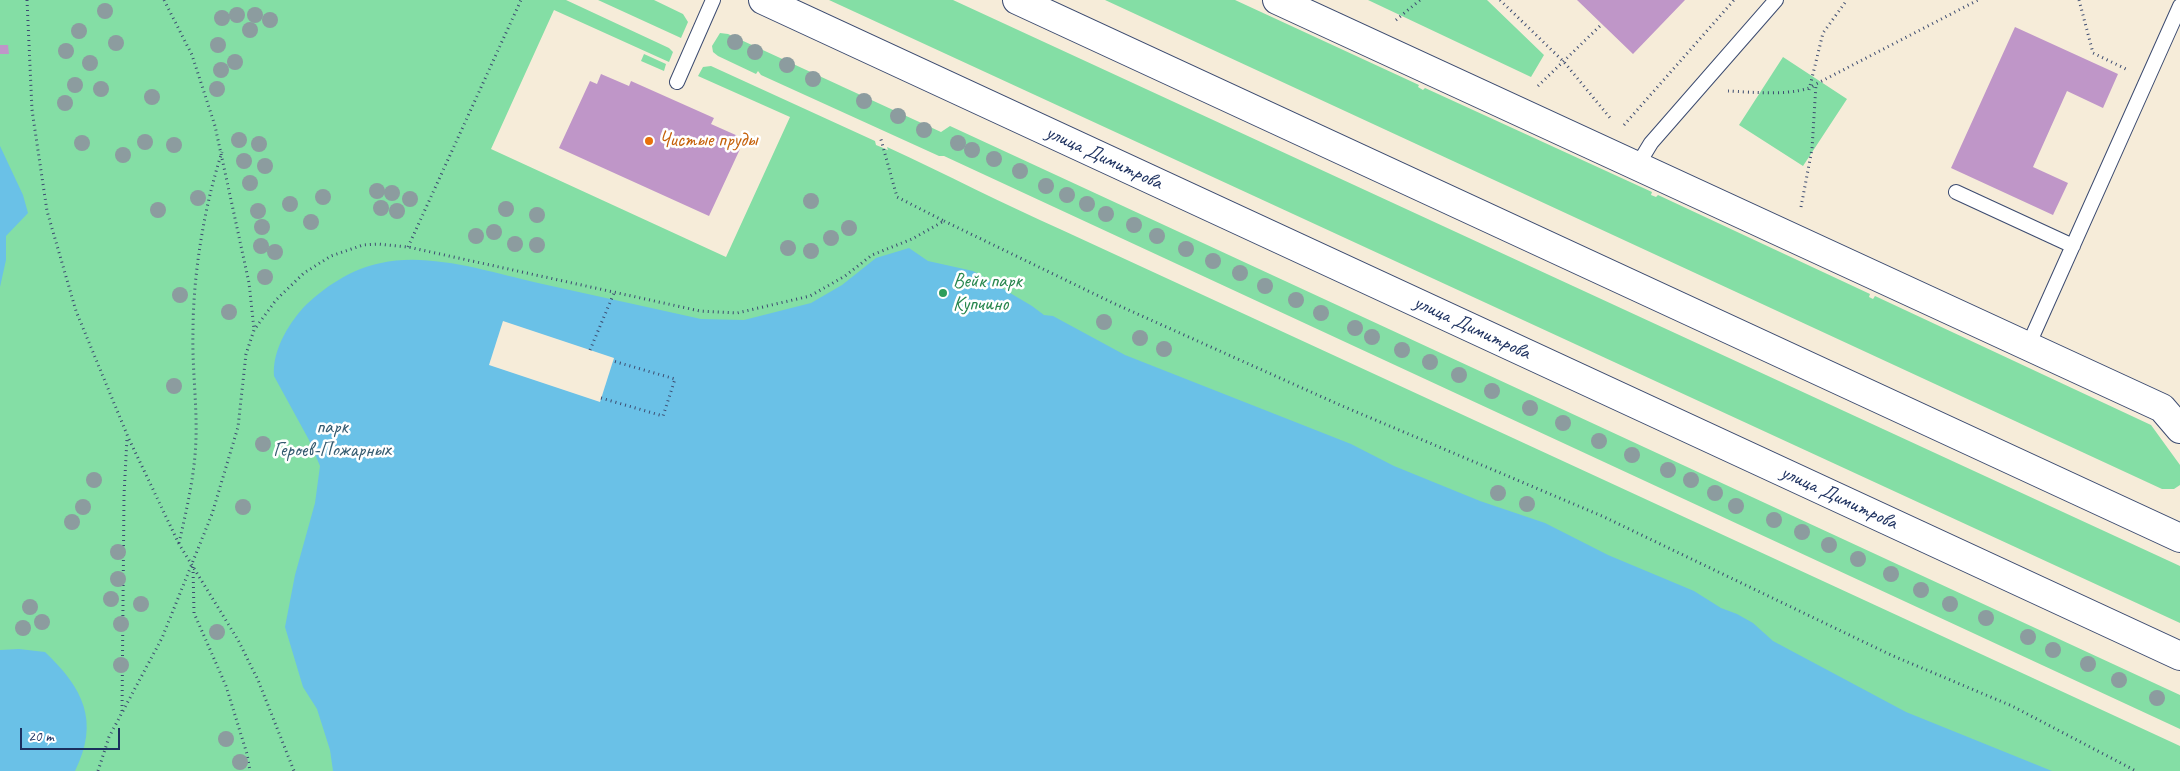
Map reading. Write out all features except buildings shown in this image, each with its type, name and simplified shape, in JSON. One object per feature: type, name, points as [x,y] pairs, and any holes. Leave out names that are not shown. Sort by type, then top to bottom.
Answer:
[{"type":"street","name":"улица Димитрова","points":[[763,0],[2180,656]]},
{"type":"street","points":[[1017,0],[2180,538]]},
{"type":"street","points":[[1277,0],[2162,408],[2180,429]]},
{"type":"lane","points":[[677,82],[713,0]]},
{"type":"lane","points":[[1638,166],[1652,142],[1776,0]]},
{"type":"lane","points":[[2028,346],[2180,6]]},
{"type":"lane","points":[[1956,192],[2073,246]]},
{"type":"path","points":[[27,0],[32,110],[48,212],[76,311],[128,437],[179,544],[238,640],[258,680],[294,771]]},
{"type":"path","points":[[164,0],[192,56],[222,152],[249,283],[254,330]]},
{"type":"path","points":[[408,246],[521,0]]},
{"type":"path","points":[[1391,24],[1420,0]]},
{"type":"path","points":[[1500,0],[1564,62],[1614,122]]},
{"type":"path","points":[[1620,129],[1734,0]]},
{"type":"path","points":[[1809,90],[1823,33],[1847,0]]},
{"type":"path","points":[[1698,89],[1757,92],[1809,90],[1816,84],[1978,0]]},
{"type":"path","points":[[2079,0],[2093,52],[2146,80]]},
{"type":"path","points":[[1534,89],[1602,24]]},
{"type":"path","points":[[1800,212],[1812,149],[1816,84]]},
{"type":"path","points":[[880,136],[897,197],[944,221],[1139,315],[1340,405],[1610,520],[1884,651],[2012,706],[2136,771]]},
{"type":"path","points":[[179,544],[187,510],[195,456],[193,331],[196,284],[213,178],[222,152]]},
{"type":"path","points":[[98,771],[109,737],[162,638],[192,565],[226,472],[238,427],[246,354],[254,330],[276,300],[304,273],[326,259],[363,245],[408,246],[700,311],[737,313],[810,296],[845,276],[872,255],[912,239],[944,221]]},
{"type":"path","points":[[590,350],[614,293]]},
{"type":"path","points":[[601,398],[663,416],[675,379],[613,361]]},
{"type":"path","points":[[122,712],[124,495],[128,437]]},
{"type":"path","points":[[192,565],[194,613],[226,686],[247,754],[250,771]]},
{"type":"green space","name":"парк Героев-Пожарных","points":[[0,0],[566,0],[669,48],[673,52],[669,62],[554,10],[491,149],[726,257],[790,117],[698,76],[703,67],[711,66],[875,141],[876,145],[888,150],[887,147],[1040,220],[2180,746],[2180,771],[0,771]]},
{"type":"green space","points":[[598,0],[654,0],[683,14],[688,22],[681,38]]},
{"type":"green space","points":[[829,0],[953,0],[2180,566],[2180,623]]},
{"type":"green space","points":[[1105,0],[1235,0],[1419,85],[1418,87],[1423,90],[1425,88],[1652,192],[1651,195],[1656,197],[1658,195],[1870,294],[1869,297],[1873,299],[1875,296],[2151,425],[2180,465],[2180,485],[2174,489],[2162,489]]},
{"type":"green space","points":[[1368,0],[1487,0],[1544,55],[1531,77]]},
{"type":"green space","points":[[720,33],[728,34],[941,132],[950,126],[2180,695],[2180,729],[944,156],[939,156],[761,75],[758,71],[756,74],[718,56],[713,52],[712,46]]},
{"type":"green space","points":[[644,54],[666,64],[664,71],[641,61]]},
{"type":"green space","points":[[1783,57],[1847,99],[1803,166],[1739,125]]},
{"type":"water","points":[[0,146],[23,195],[28,213],[6,236],[6,260],[0,287]]},
{"type":"water","points":[[909,248],[928,261],[973,271],[1044,315],[1053,316],[1125,355],[1351,444],[1394,466],[1480,501],[1545,523],[1608,555],[1694,591],[1721,608],[1753,623],[1773,641],[1906,712],[2052,771],[333,771],[330,750],[317,709],[303,687],[285,627],[295,575],[315,503],[320,466],[309,440],[274,376],[274,367],[278,349],[286,331],[311,300],[329,286],[359,270],[381,263],[419,260],[480,269],[701,319],[744,320],[811,303],[842,285],[876,258]]},
{"type":"water","points":[[19,649],[45,652],[58,665],[78,692],[84,706],[87,721],[82,753],[75,771],[0,771],[0,650]]},
{"type":"pier","points":[[503,321],[614,358],[600,402],[489,365]]},
{"type":"place","name":"Чистые пруды","points":[[649,141]]},
{"type":"place","name":"Вейк парк Купчино","points":[[943,293]]}]
